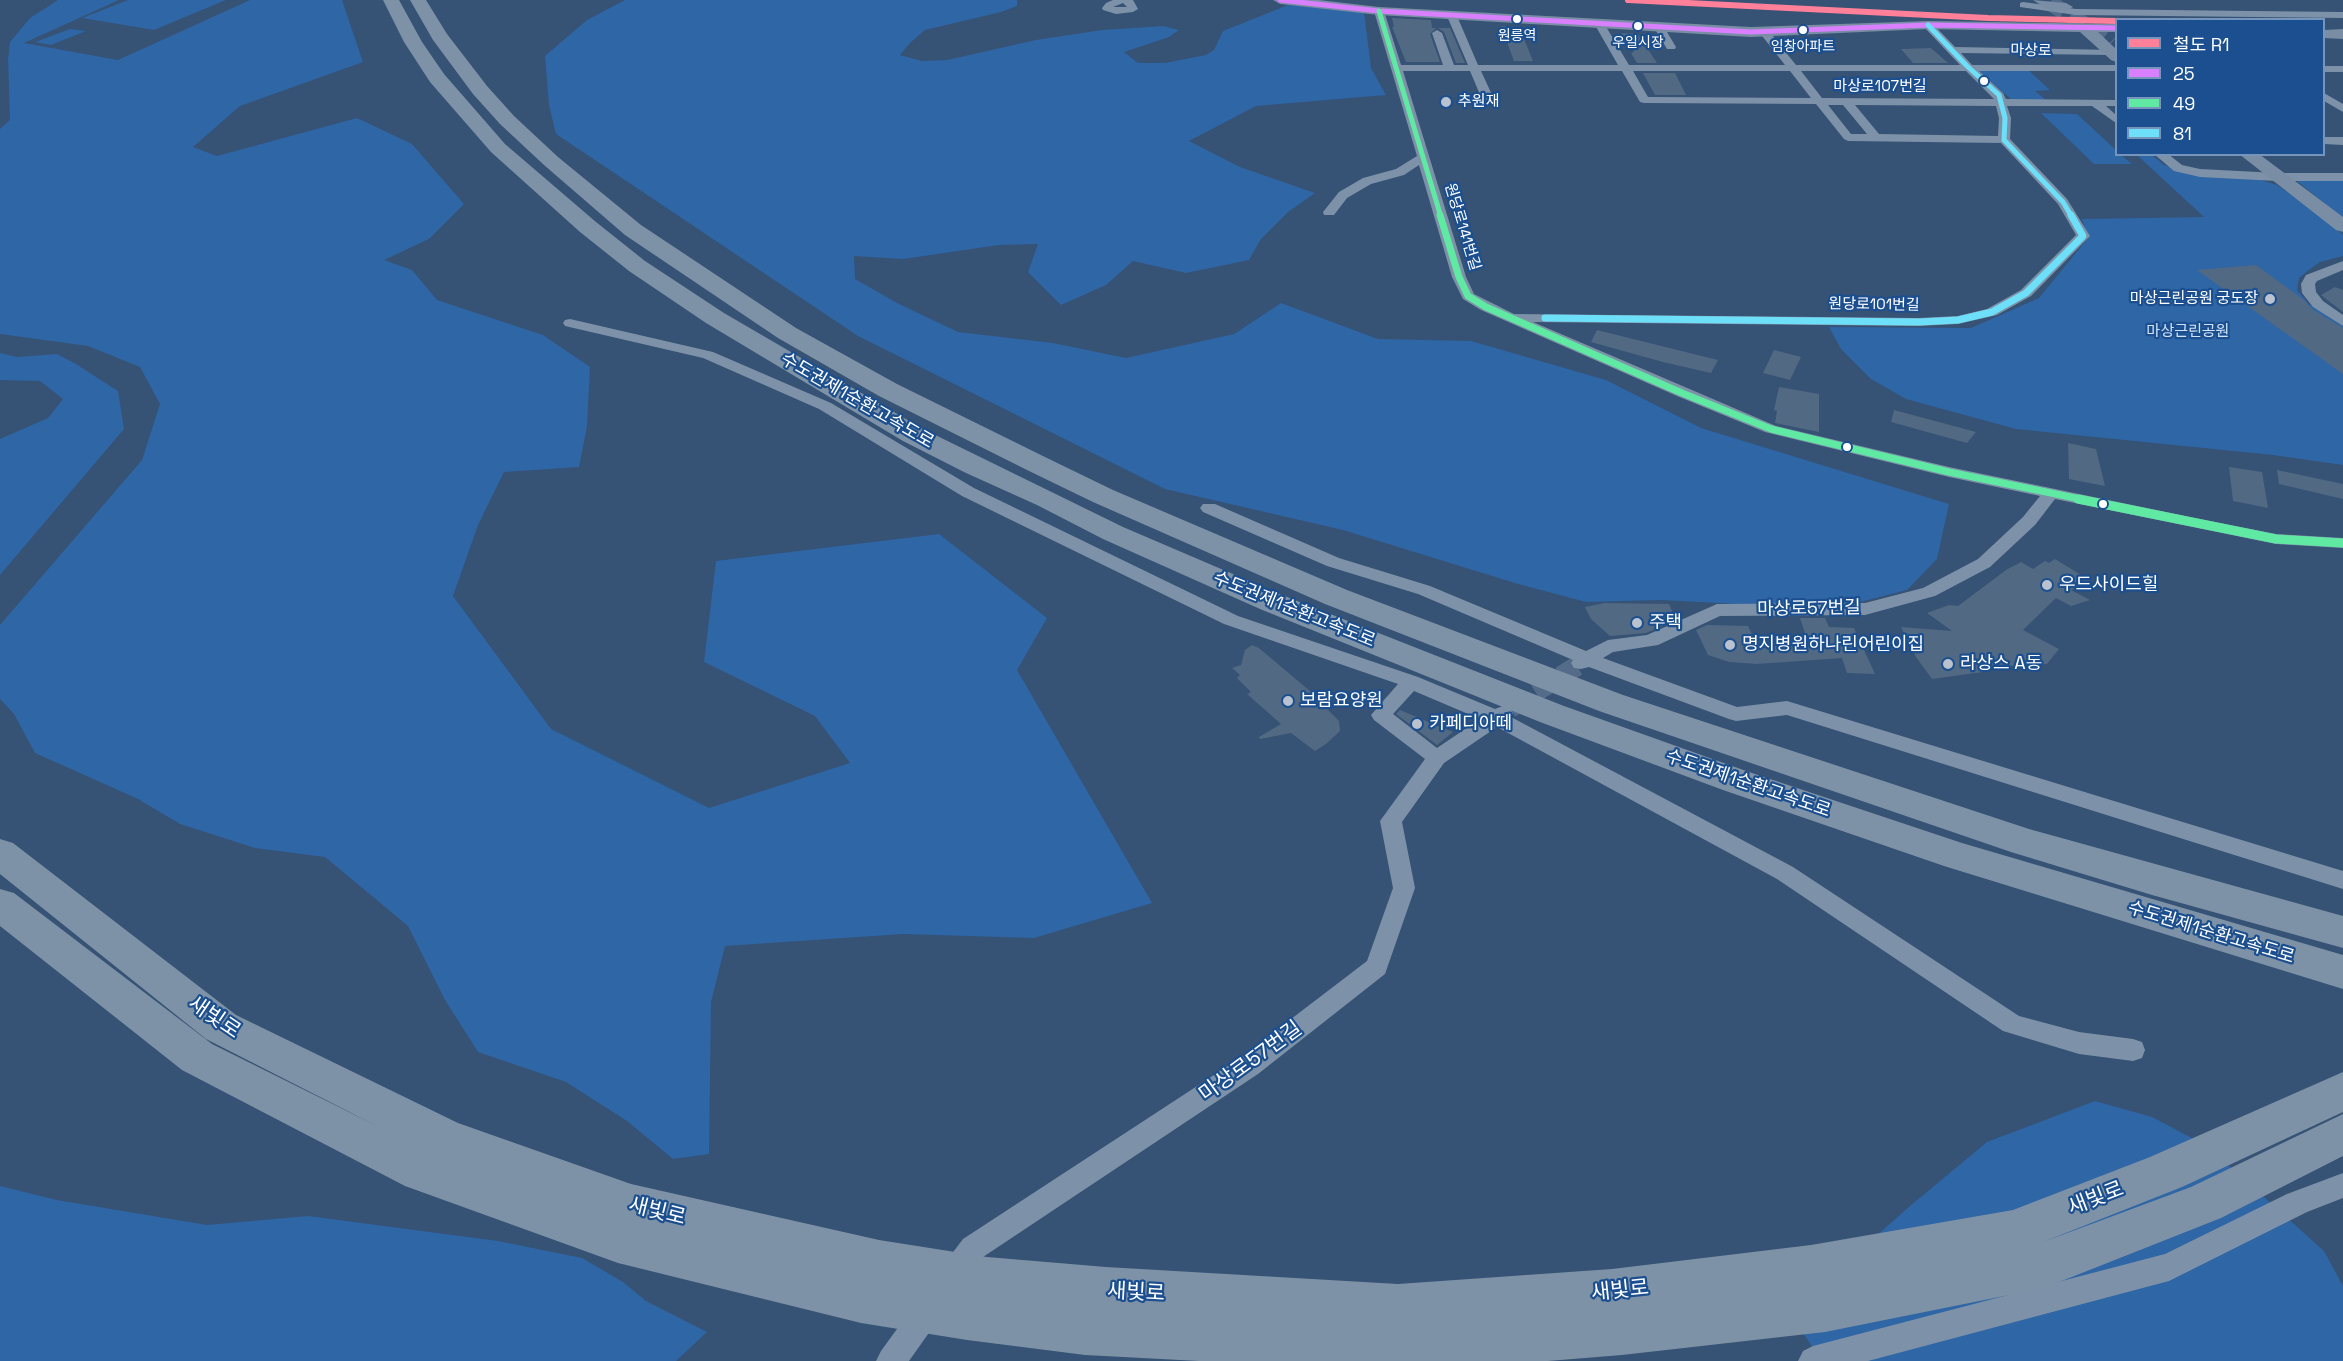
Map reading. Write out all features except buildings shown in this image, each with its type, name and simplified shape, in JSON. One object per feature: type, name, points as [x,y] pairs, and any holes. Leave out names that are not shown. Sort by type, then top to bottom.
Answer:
[{"type":"highway","name":"수도권제1순환고속도로","points":[[390,0],[413,42],[437,78],[498,147],[588,227],[637,266],[715,318],[913,435],[976,467],[1047,499],[1113,533],[1271,602],[1552,714],[1736,781],[1957,856],[2340,972]]},
{"type":"highway","name":"수도권제1순환고속도로","points":[[418,0],[439,36],[480,90],[507,120],[551,161],[633,230],[787,333],[888,390],[1103,496],[1336,597],[1611,703],[2024,842],[2343,932]]},
{"type":"highway","name":"새빛로","points":[[0,853],[221,1026],[445,1139],[631,1206],[870,1281],[967,1316],[1096,1311],[1398,1308],[1612,1293],[1811,1268],[2013,1232],[2166,1172],[2343,1091]]},
{"type":"highway","name":"새빛로","points":[[0,904],[197,1057],[421,1172],[618,1241],[870,1281]]},
{"type":"highway","name":"새빛로","points":[[1096,1311],[1411,1347],[1622,1331],[1825,1308],[2044,1265],[2205,1203],[2343,1134]]},
{"type":"main road","points":[[1280,0],[1379,11],[1660,29],[1764,32],[1928,25],[2115,28]]},
{"type":"main road","points":[[2089,27],[2114,50]]},
{"type":"main road","points":[[2325,34],[2343,34]]},
{"type":"main road","points":[[2250,156],[2343,226]]},
{"type":"street","points":[[2172,0],[2190,15]]},
{"type":"street","points":[[2055,4],[2190,15],[2338,15]]},
{"type":"street","points":[[2319,5],[2338,15]]},
{"type":"street","name":"원당로141번길","points":[[1379,11],[1459,277],[1468,297],[1509,318]]},
{"type":"street","points":[[1452,16],[1487,98]]},
{"type":"street","points":[[1600,25],[1625,69]]},
{"type":"street","points":[[1764,32],[1848,137],[2004,140],[2005,118],[1999,95],[1967,66],[1928,25]]},
{"type":"street","points":[[1660,29],[1671,46]]},
{"type":"street","points":[[1437,33],[1450,69]]},
{"type":"street","name":"마상로","points":[[1952,50],[2114,50]]},
{"type":"street","points":[[1396,68],[1625,69],[1967,66],[2115,68]]},
{"type":"street","name":"마상로107번길","points":[[1625,69],[1644,100],[2115,103]]},
{"type":"street","points":[[2325,69],[2343,69]]},
{"type":"street","points":[[1935,90],[1949,102]]},
{"type":"street","points":[[1847,102],[1876,138]]},
{"type":"street","points":[[2095,103],[2115,119]]},
{"type":"street","name":"원당로101번길","points":[[1509,318],[1919,322],[1958,320],[1992,312],[2026,293],[2083,236],[2063,202],[2004,140]]},
{"type":"street","points":[[2325,141],[2343,141]]},
{"type":"street","points":[[2163,156],[2178,168],[2193,172],[2277,177],[2343,177]]},
{"type":"street","points":[[1329,212],[1344,195],[1367,181],[1400,172],[1423,157]]},
{"type":"street","points":[[2343,265],[2336,274],[2311,278],[2309,292],[2318,304],[2343,322]]},
{"type":"street","points":[[1509,318],[1771,429],[1949,472],[2276,539],[2343,543]]},
{"type":"street","points":[[570,323],[708,355],[825,406],[968,492],[1231,620],[1502,714],[1785,873],[2012,1024],[2079,1043],[2133,1050]]},
{"type":"street","name":"마상로57번길","points":[[1582,663],[1608,646],[1651,641],[1717,610],[1865,609],[1929,592],[1984,562],[2029,521],[2052,493]]},
{"type":"street","points":[[1209,508],[1333,562],[1424,590],[1582,663],[1736,714],[1786,708],[2343,880]]},
{"type":"street","points":[[1411,681],[1381,715],[1437,758]]},
{"type":"street","name":"마상로57번길","points":[[891,1361],[974,1248],[1249,1066],[1377,967],[1404,888],[1390,821],[1437,758],[1502,714]]},
{"type":"street","points":[[1813,1361],[2169,1267],[2297,1203],[2343,1185]]},
{"type":"green space","points":[[58,0],[119,0],[24,43],[118,60],[250,0],[342,0],[363,62],[240,106],[193,147],[217,156],[357,118],[412,144],[464,204],[429,239],[384,260],[412,270],[437,300],[543,335],[590,367],[587,426],[579,467],[504,472],[478,525],[453,596],[551,729],[709,808],[850,763],[815,716],[704,662],[716,561],[939,534],[1047,618],[1017,670],[1152,903],[1034,938],[903,934],[725,946],[711,1002],[709,1154],[673,1159],[627,1121],[566,1082],[478,1052],[445,1000],[408,926],[325,857],[255,848],[180,824],[138,799],[35,753],[14,714],[0,699],[0,625],[142,460],[160,404],[140,367],[88,346],[0,334],[0,129],[10,120],[8,60],[10,42],[30,18]]},
{"type":"green space","points":[[128,0],[226,0],[154,30],[82,18]]},
{"type":"green space","points":[[625,0],[1017,0],[1017,6],[1001,12],[925,30],[900,55],[922,61],[947,60],[1036,40],[1102,30],[1163,26],[1179,30],[1169,37],[1124,52],[1138,63],[1165,63],[1206,55],[1214,50],[1223,31],[1288,5],[1364,12],[1371,68],[1386,95],[1256,106],[1189,141],[1240,167],[1315,193],[1288,212],[1261,239],[1249,260],[1186,273],[1133,261],[1106,285],[1061,305],[1028,272],[1038,244],[999,245],[903,259],[854,256],[855,279],[897,303],[958,332],[1053,343],[1126,358],[1234,334],[1281,303],[1378,339],[1471,341],[1606,380],[1701,428],[1949,504],[1937,559],[1907,590],[1833,609],[1662,600],[1586,602],[1518,584],[1343,530],[1165,489],[858,336],[556,134],[549,105],[545,56],[587,20]]},
{"type":"green space","points":[[70,29],[86,31],[51,45],[35,42]]},
{"type":"green space","points":[[2026,68],[2050,90],[2035,91],[2046,100],[2012,100],[1976,69]]},
{"type":"green space","points":[[2041,113],[2077,114],[2115,149],[2115,156],[2122,156],[2132,164],[2094,164]]},
{"type":"green space","name":"마상근린공원","points":[[2138,156],[2153,156],[2164,165],[2190,173],[2254,178],[2277,185],[2324,218],[2343,218],[2343,226],[2334,226],[2343,235],[2343,256],[2320,262],[2306,272],[2299,278],[2297,290],[2309,304],[2343,326],[2343,465],[2273,455],[2016,429],[1906,399],[1871,379],[1841,349],[1829,327],[1971,328],[2039,298],[2088,238],[2082,219],[2204,217]]},
{"type":"green space","points":[[2297,181],[2343,181],[2343,218]]},
{"type":"green space","points":[[0,353],[17,357],[57,354],[76,364],[118,391],[124,429],[0,575],[0,439],[48,418],[63,399],[40,381],[0,380]]},
{"type":"green space","points":[[2095,1101],[2152,1117],[2207,1146],[2324,1251],[2343,1286],[2343,1361],[1821,1361],[1790,1312],[1910,1206],[1987,1142]]},
{"type":"green space","points":[[0,1186],[57,1200],[207,1225],[308,1216],[498,1241],[582,1258],[623,1282],[646,1301],[707,1332],[676,1361],[0,1361]]},
{"type":"tunnel","points":[[2050,3],[2087,26],[2110,45]]},
{"type":"tunnel","points":[[1510,708],[1577,666]]},
{"type":"rail line","name":"R1","points":[[1628,0],[1988,18],[2115,21]]},
{"type":"transit line","name":"25","points":[[1280,0],[1379,11],[1751,32],[1928,25],[2115,28]]},
{"type":"transit line","name":"49","points":[[1379,11],[1459,277],[1468,296],[1486,307],[1682,393],[1771,429],[1949,472],[2190,522],[2276,539],[2343,543]]},
{"type":"transit line","name":"81","points":[[1545,318],[1919,322],[1958,320],[1992,312],[2026,293],[2083,236],[2063,202],[2004,140],[2005,118],[1999,95],[1967,66],[1928,25]]},
{"type":"place","name":"원릉역","points":[[1517,19]]},
{"type":"place","name":"우일시장","points":[[1638,26]]},
{"type":"place","name":"임창아파트","points":[[1803,30]]},
{"type":"place","name":"추원재","points":[[1446,102]]},
{"type":"place","name":"마상근린공원 궁도장","points":[[2270,299]]},
{"type":"place","name":"우드사이드힐","points":[[2047,585]]},
{"type":"place","name":"주택","points":[[1637,623]]},
{"type":"place","name":"명지병원하나린어린이집","points":[[1730,645]]},
{"type":"place","name":"라상스 A동","points":[[1948,664]]},
{"type":"place","name":"보람요양원","points":[[1288,701]]},
{"type":"place","name":"카페디아떼","points":[[1417,724]]}]
